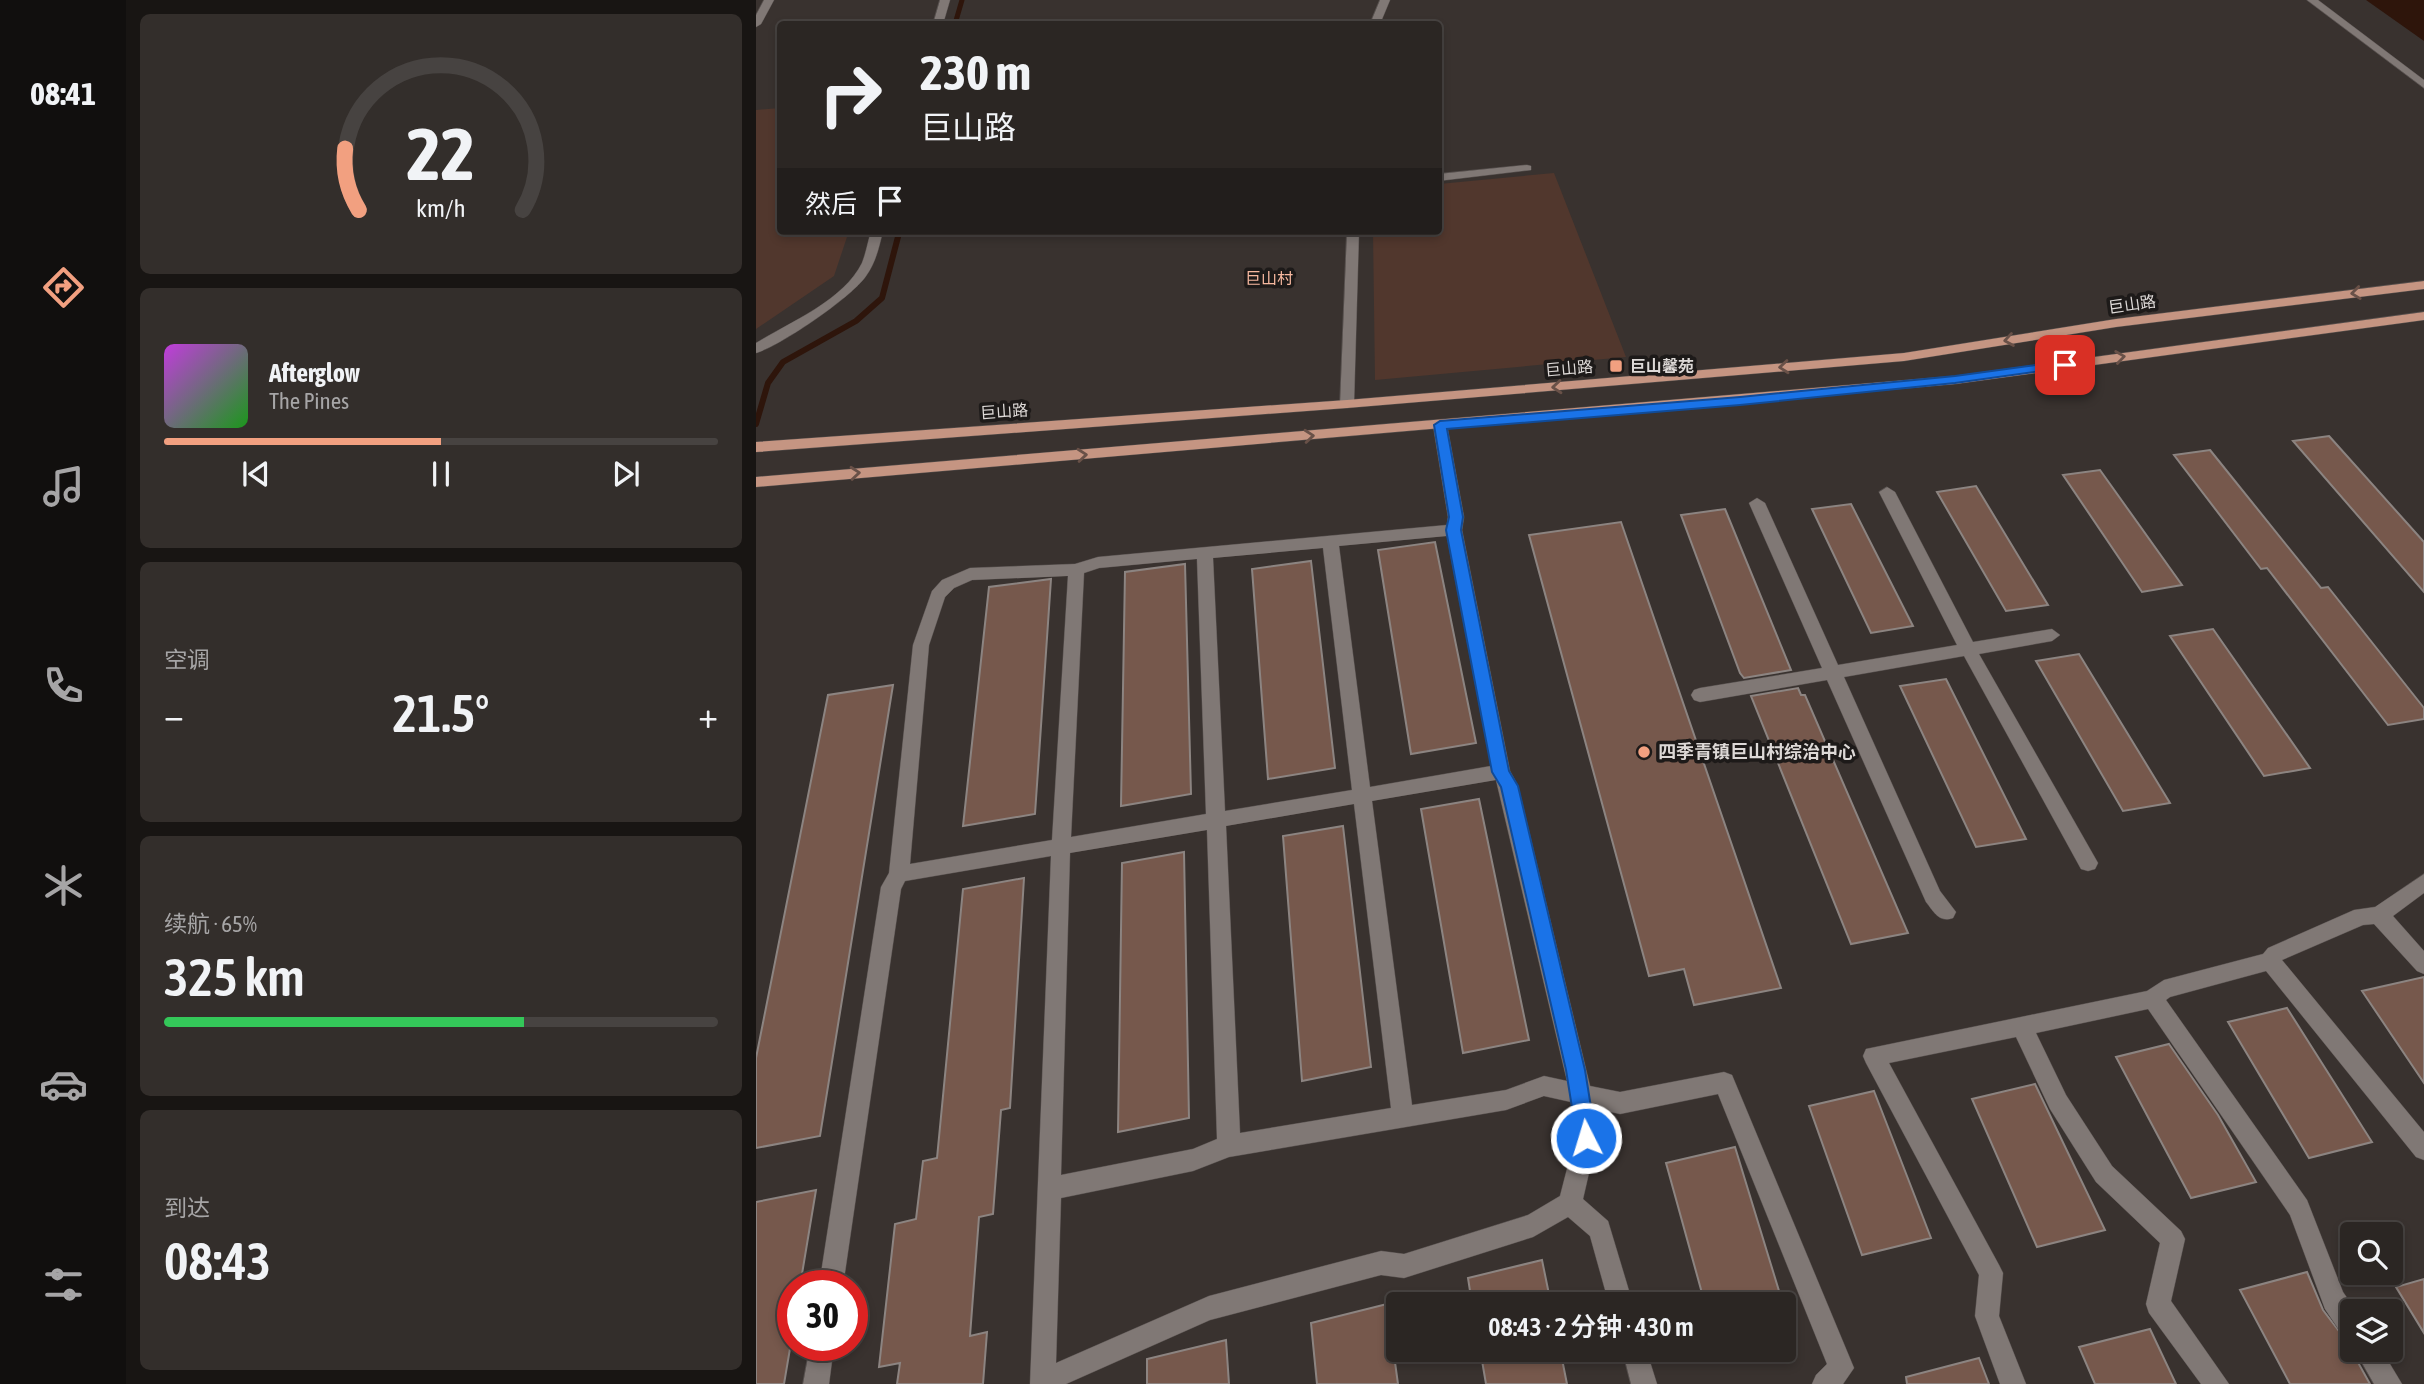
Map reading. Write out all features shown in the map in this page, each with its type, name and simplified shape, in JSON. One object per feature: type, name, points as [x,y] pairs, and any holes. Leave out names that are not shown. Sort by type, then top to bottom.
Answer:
[{"type":"main road","name":"巨山路","points":[[756,447],[1347,404],[1904,357],[2116,323],[2424,285]]},
{"type":"main road","points":[[756,482],[1955,380],[2424,316]]},
{"type":"street","points":[[756,24],[769,0]]},
{"type":"street","points":[[939,21],[945,0]]},
{"type":"street","points":[[1376,21],[1385,0]]},
{"type":"street","points":[[2312,0],[2424,85]]},
{"type":"street","points":[[1442,178],[1527,168]]},
{"type":"street","points":[[756,349],[842,294],[857,279],[867,263],[876,235]]},
{"type":"street","points":[[1347,404],[1353,235]]},
{"type":"street","points":[[1076,570],[1061,846],[1048,1189],[1044,1382],[1209,1308],[1381,1263],[1404,1266],[1533,1225],[1570,1203],[1586,1138],[1581,1096],[1509,786],[1501,772],[1454,530],[1456,517],[1440,425]]},
{"type":"street","points":[[1887,492],[1968,649],[2088,863]]},
{"type":"street","points":[[1757,503],[1933,896],[1946,912]]},
{"type":"street","points":[[833,1270],[891,887],[899,874],[921,645],[938,595],[947,584],[970,574],[1076,570],[1098,563],[1454,530]]},
{"type":"street","points":[[1330,541],[1403,1118]]},
{"type":"street","points":[[1205,553],[1229,1146]]},
{"type":"street","points":[[1700,695],[2052,635]]},
{"type":"street","points":[[899,874],[1501,772]]},
{"type":"street","points":[[2013,1384],[1987,1316],[1991,1273],[1874,1056],[2153,999],[2164,989],[2270,961],[2275,954],[2361,916],[2379,915],[2424,882]]},
{"type":"street","points":[[2379,915],[2424,965]]},
{"type":"street","points":[[2270,961],[2424,1149]]},
{"type":"street","points":[[2153,999],[2299,1208],[2334,1300],[2340,1309]]},
{"type":"street","points":[[2021,1026],[2059,1102],[2104,1174],[2173,1239],[2158,1304],[2216,1384]]},
{"type":"street","points":[[1048,1189],[1193,1160],[1229,1146],[1506,1100],[1545,1086],[1620,1103],[1724,1082],[1842,1368],[1825,1384]]},
{"type":"street","points":[[1570,1203],[1600,1229],[1618,1292]]},
{"type":"street","points":[[816,1384],[820,1361]]},
{"type":"street","points":[[1638,1362],[1644,1384]]},
{"type":"street","points":[[2375,1362],[2389,1384]]},
{"type":"shaded area","points":[[2366,0],[2424,0],[2424,41]]},
{"type":"shaded area","points":[[777,108],[777,235],[848,235],[834,276],[756,329],[756,110]]},
{"type":"shaded area","points":[[1554,173],[1626,357],[1375,380],[1373,235],[1442,235],[1442,184]]},
{"type":"building","points":[[2329,436],[2424,542],[2424,592],[2293,441]]},
{"type":"building","points":[[2210,450],[2321,588],[2328,587],[2424,708],[2424,719],[2388,725],[2267,568],[2261,569],[2174,455]]},
{"type":"building","points":[[2100,470],[2182,585],[2142,592],[2063,475]]},
{"type":"building","points":[[1976,486],[2048,605],[2006,611],[1937,492]]},
{"type":"building","points":[[1851,504],[1913,626],[1871,633],[1812,509]]},
{"type":"building","points":[[1725,509],[1791,670],[1744,678],[1740,673],[1681,515]]},
{"type":"building","name":"四季青镇巨山村综治中心","points":[[1621,522],[1781,988],[1694,1005],[1684,969],[1649,976],[1529,535]]},
{"type":"building","points":[[1435,542],[1476,743],[1411,754],[1378,550]]},
{"type":"building","points":[[1311,561],[1335,768],[1268,779],[1252,569]]},
{"type":"building","points":[[1185,564],[1191,794],[1121,806],[1125,572]]},
{"type":"building","points":[[1051,579],[1035,814],[963,826],[989,587]]},
{"type":"building","points":[[2213,629],[2310,768],[2264,776],[2170,636]]},
{"type":"building","points":[[2079,654],[2170,803],[2123,811],[2036,661]]},
{"type":"building","points":[[1946,679],[2026,839],[1976,847],[1900,686]]},
{"type":"building","points":[[893,685],[820,1136],[756,1148],[756,1058],[828,695]]},
{"type":"building","points":[[1798,688],[1801,695],[1805,695],[1908,933],[1851,944],[1751,696]]},
{"type":"building","points":[[1479,799],[1529,1040],[1463,1053],[1421,809]]},
{"type":"building","points":[[1343,826],[1371,1067],[1302,1081],[1283,836]]},
{"type":"building","points":[[1184,852],[1189,1118],[1118,1132],[1122,863]]},
{"type":"building","points":[[1024,878],[1010,1108],[1001,1110],[993,1214],[979,1217],[970,1336],[987,1332],[983,1384],[897,1384],[900,1363],[879,1367],[895,1224],[916,1219],[923,1161],[937,1158],[963,889]]},
{"type":"building","points":[[2424,977],[2424,1083],[2362,991]]},
{"type":"building","points":[[2287,1008],[2372,1142],[2309,1158],[2228,1022]]},
{"type":"building","points":[[2169,1044],[2218,1115],[2256,1182],[2191,1198],[2116,1057]]},
{"type":"building","points":[[2035,1084],[2105,1230],[2037,1247],[1972,1099]]},
{"type":"building","points":[[1874,1091],[1931,1238],[1862,1255],[1809,1106]]},
{"type":"building","points":[[1735,1147],[1779,1292],[1702,1292],[1666,1163]]},
{"type":"building","points":[[816,1190],[803,1270],[777,1270],[777,1361],[788,1361],[784,1384],[756,1384],[756,1202]]},
{"type":"building","points":[[1542,1260],[1549,1292],[1470,1292],[1468,1278]]},
{"type":"building","points":[[2307,1272],[2323,1310],[2340,1332],[2340,1362],[2358,1362],[2370,1384],[2290,1384],[2240,1290]]},
{"type":"building","points":[[2424,1279],[2424,1333],[2396,1287]]},
{"type":"building","points":[[1386,1304],[1386,1362],[1395,1362],[1398,1384],[1317,1384],[1311,1323]]},
{"type":"building","points":[[2150,1329],[2176,1384],[2095,1384],[2079,1347]]},
{"type":"building","points":[[1226,1340],[1229,1384],[1147,1384],[1147,1359]]},
{"type":"building","points":[[1979,1358],[1989,1384],[1907,1384],[1906,1377]]},
{"type":"building","points":[[1482,1362],[1563,1362],[1567,1384],[1486,1384]]},
{"type":"waterway","points":[[956,21],[962,0]]},
{"type":"waterway","points":[[756,424],[768,383],[783,362],[856,321],[882,298],[898,235]]},
{"type":"place","name":"巨山馨苑","points":[[1616,366]]},
{"type":"place","name":"四季青镇巨山村综治中心","points":[[1644,752]]},
{"type":"district","name":"巨山村","points":[[1269,278]]},
{"type":"route","points":[[1586,1138],[1576,1070],[1509,786],[1501,772],[1454,530],[1456,517],[1440,425],[1740,401],[1955,380],[2065,365]]}]
